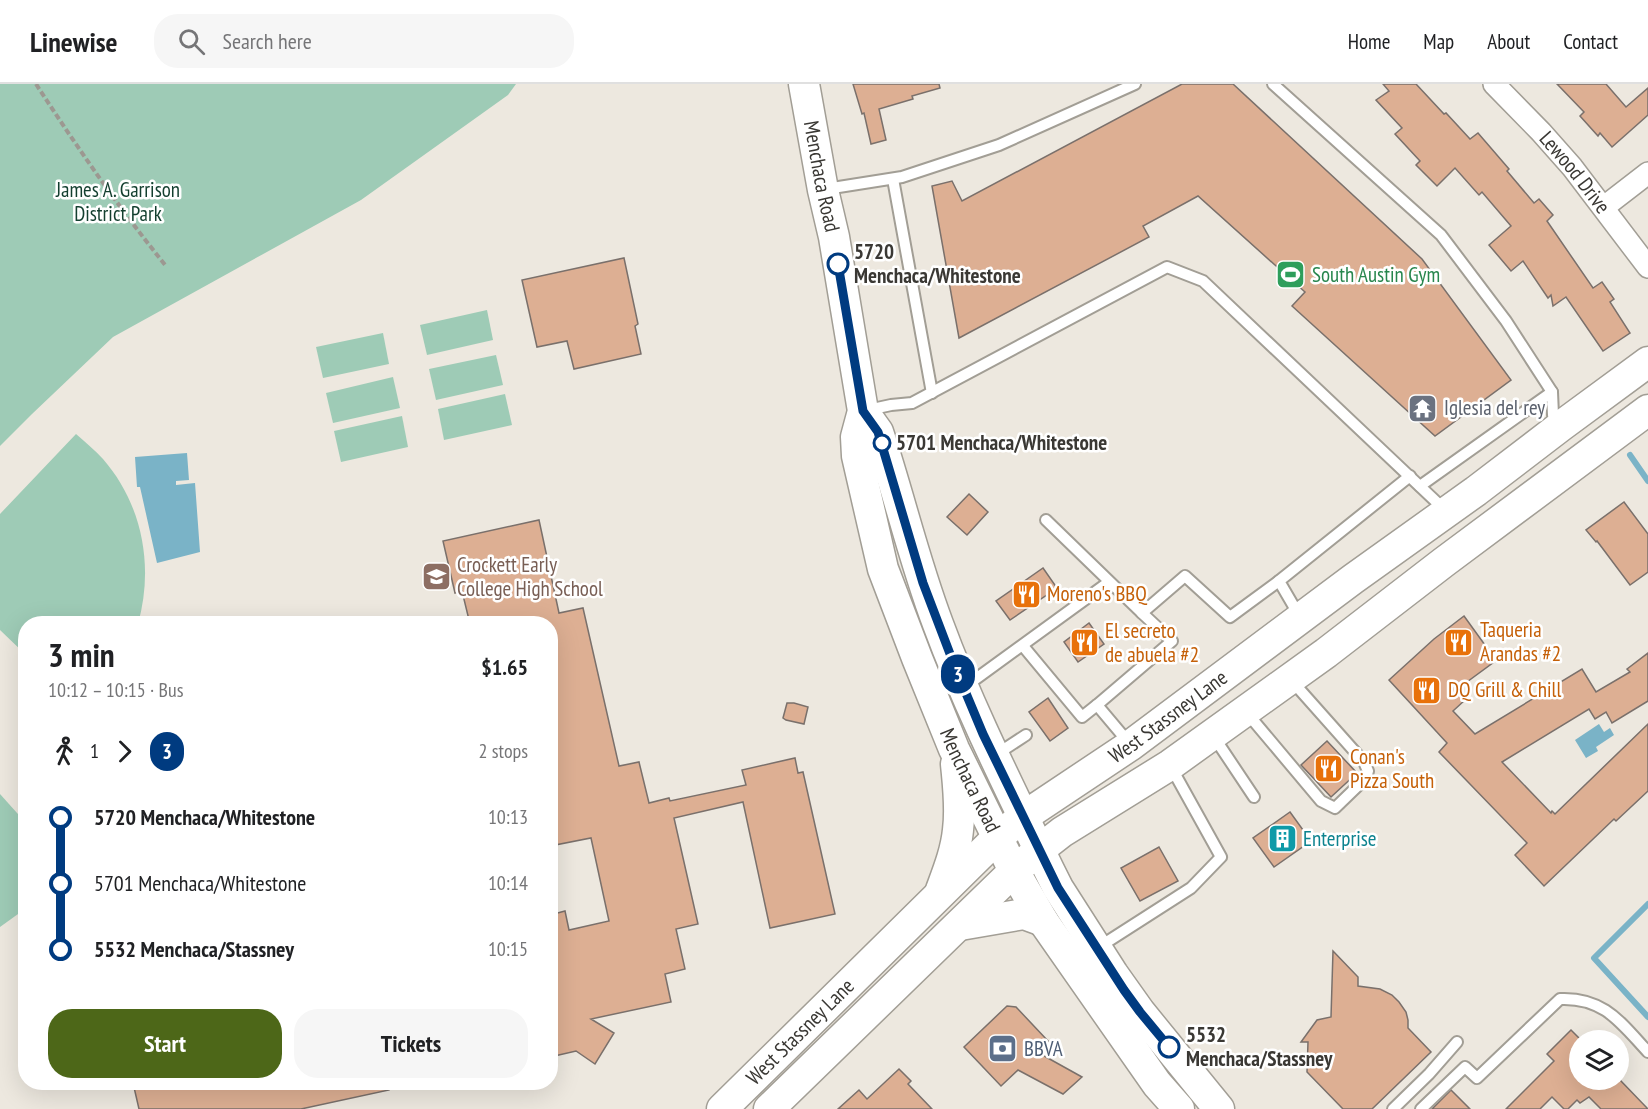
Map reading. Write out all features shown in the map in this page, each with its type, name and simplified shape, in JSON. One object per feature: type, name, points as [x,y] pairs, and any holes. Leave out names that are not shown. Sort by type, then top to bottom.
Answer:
[{"type":"main road","name":"Menchaca Road","points":[[804,84],[834,237],[863,411],[856,437],[857,456],[883,568],[928,689],[954,749],[1014,871],[1043,921],[1157,1084],[1179,1109]]},
{"type":"main road","name":"West Stassney Lane","points":[[722,1109],[998,837],[1023,817],[1131,745],[1648,362]]},
{"type":"main road","name":"West Stassney Lane","points":[[769,1109],[1014,871],[1039,850],[1065,830],[1170,765],[1245,711],[1648,410]]},
{"type":"main road","name":"Menchaca Road","points":[[863,411],[878,432],[923,583],[963,688],[1058,888],[1140,1012],[1219,1109]]},
{"type":"main road","points":[[1476,490],[1498,522]]},
{"type":"main road","points":[[1274,639],[1290,678]]},
{"type":"main road","points":[[938,896],[950,865],[958,832],[954,749]]},
{"type":"main road","points":[[960,925],[1024,914],[1043,921]]},
{"type":"street","name":"Lewood Drive","points":[[1494,84],[1564,158],[1648,267]]},
{"type":"street","points":[[1604,207],[1648,173]]},
{"type":"lane","points":[[823,190],[893,179],[999,145],[1135,84]]},
{"type":"lane","points":[[1273,84],[1441,235],[1506,321],[1552,392],[1553,416],[1561,426]]},
{"type":"lane","points":[[893,179],[932,393]]},
{"type":"lane","points":[[863,411],[912,403],[1167,267],[1203,281],[1447,511]]},
{"type":"lane","points":[[1420,486],[1552,392]]},
{"type":"lane","points":[[1142,613],[1185,576],[1230,617],[1279,581],[1410,476]]},
{"type":"lane","points":[[1023,646],[1082,717],[1172,641],[1046,520]]},
{"type":"lane","points":[[1279,581],[1301,618]]},
{"type":"lane","points":[[963,688],[1109,582]]},
{"type":"lane","points":[[1245,711],[1321,801],[1335,808],[1366,778],[1368,771],[1364,762],[1290,678]]},
{"type":"lane","points":[[1097,705],[1131,745]]},
{"type":"lane","points":[[1212,734],[1254,797]]},
{"type":"lane","points":[[994,756],[1026,735]]},
{"type":"lane","points":[[1096,948],[1191,888],[1221,857],[1170,765]]},
{"type":"lane","points":[[1421,1109],[1465,1067],[1477,1078],[1560,999],[1591,1002],[1602,1008],[1614,1016],[1648,1052]]},
{"type":"lane","points":[[1393,1109],[1429,1074],[1457,1042]]},
{"type":"path","points":[[36,84],[105,186],[166,266]]},
{"type":"green space","name":"James A. Garrison District Park","points":[[0,84],[516,84],[508,95],[361,200],[113,337],[0,446]]},
{"type":"green space","points":[[487,310],[493,340],[427,355],[420,325]]},
{"type":"green space","points":[[383,333],[389,364],[323,378],[316,347]]},
{"type":"green space","points":[[496,355],[503,385],[436,400],[429,369]]},
{"type":"green space","points":[[393,377],[400,408],[333,423],[326,393]]},
{"type":"green space","points":[[505,394],[512,425],[444,440],[438,409]]},
{"type":"green space","points":[[402,416],[408,447],[341,462],[334,431]]},
{"type":"green space","points":[[76,434],[100,456],[117,477],[136,516],[145,559],[145,581],[140,616],[18,616],[18,647],[0,630],[0,514]]},
{"type":"green space","points":[[0,794],[18,814],[18,914],[0,927]]},
{"type":"water","points":[[187,453],[189,480],[176,481],[176,485],[195,483],[200,552],[157,563],[140,487],[137,487],[135,457]]},
{"type":"water","points":[[1599,724],[1604,732],[1610,728],[1614,735],[1596,747],[1598,751],[1586,758],[1575,740]]},
{"type":"building","points":[[853,84],[939,84],[940,88],[879,109],[886,140],[871,144],[864,113],[862,114]]},
{"type":"building","points":[[1182,84],[1233,84],[1422,259],[1511,380],[1435,436],[1292,306],[1305,292],[1198,196],[1143,226],[1149,237],[959,338],[932,186],[952,181],[962,201]]},
{"type":"building","points":[[1383,84],[1416,84],[1470,139],[1478,133],[1534,203],[1539,199],[1553,215],[1547,221],[1593,288],[1602,282],[1614,299],[1610,302],[1630,333],[1603,351],[1566,297],[1553,306],[1551,295],[1548,298],[1523,261],[1511,271],[1489,245],[1511,226],[1482,192],[1479,195],[1455,168],[1437,186],[1416,165],[1420,161],[1395,134],[1402,128],[1376,100],[1389,91]]},
{"type":"building","points":[[1557,84],[1606,84],[1626,107],[1648,88],[1648,115],[1612,147],[1600,133],[1598,136],[1580,116],[1584,112]]},
{"type":"building","points":[[624,258],[638,324],[635,326],[641,354],[574,369],[567,341],[537,347],[522,280]]},
{"type":"building","points":[[969,494],[988,512],[967,535],[947,517]]},
{"type":"building","points":[[1624,502],[1648,534],[1648,572],[1630,585],[1586,530]]},
{"type":"building","points":[[539,520],[559,613],[583,608],[619,766],[639,762],[649,803],[669,798],[670,801],[746,785],[742,770],[795,758],[798,773],[803,772],[835,914],[770,928],[743,802],[674,818],[698,924],[676,929],[685,969],[665,974],[671,1002],[591,1019],[614,1033],[595,1064],[576,1051],[558,1055],[558,913],[565,911],[569,930],[609,921],[591,838],[558,844],[558,616],[468,616],[462,591],[455,593],[443,541]]},
{"type":"building","name":"Moreno's BBQ","points":[[1043,568],[1057,588],[1010,620],[996,601]]},
{"type":"building","points":[[1464,616],[1490,652],[1488,653],[1494,662],[1456,690],[1465,700],[1453,711],[1475,734],[1582,669],[1596,692],[1630,672],[1627,669],[1648,653],[1648,701],[1612,723],[1606,712],[1595,719],[1589,709],[1502,762],[1551,813],[1552,811],[1555,814],[1648,724],[1648,791],[1616,821],[1614,819],[1544,886],[1515,855],[1527,843],[1439,752],[1447,743],[1389,680],[1434,639]]},
{"type":"building","name":"El secreto de abuela #2","points":[[1089,623],[1104,644],[1078,662],[1064,642]]},
{"type":"building","points":[[1048,698],[1068,728],[1050,741],[1029,712]]},
{"type":"building","points":[[787,703],[808,707],[804,724],[783,718]]},
{"type":"building","name":"Conan's Pizza South","points":[[1327,741],[1357,773],[1331,797],[1301,765]]},
{"type":"building","name":"Enterprise","points":[[1290,812],[1311,841],[1274,867],[1253,838]]},
{"type":"building","points":[[1159,847],[1178,881],[1140,901],[1121,868]]},
{"type":"building","points":[[1333,951],[1358,977],[1358,986],[1380,989],[1392,995],[1399,1002],[1406,1012],[1408,1028],[1431,1052],[1372,1109],[1343,1109],[1307,1072],[1308,1042],[1301,1042],[1317,1020],[1331,1017]]},
{"type":"building","name":"BBVA","points":[[1007,1006],[1016,1007],[1048,1041],[1037,1052],[1082,1077],[1063,1094],[1018,1070],[1001,1086],[964,1047]]},
{"type":"building","points":[[1569,1032],[1569,1090],[1629,1089],[1648,1109],[1601,1109],[1589,1097],[1580,1103],[1577,1100],[1568,1109],[1564,1109],[1552,1097],[1540,1109],[1506,1109],[1554,1061],[1547,1054]]},
{"type":"building","points":[[899,1069],[911,1081],[908,1084],[932,1109],[838,1109],[859,1090],[867,1099]]},
{"type":"building","points":[[135,1090],[389,1090],[301,1109],[139,1109]]},
{"type":"building","points":[[1451,1090],[1470,1109],[1432,1109]]},
{"type":"waterway","points":[[1630,455],[1648,481]]},
{"type":"waterway","points":[[1648,904],[1594,958],[1648,1017]]},
{"type":"bus line","name":"3","points":[[838,264],[863,411],[878,432],[884,447],[923,583],[963,688],[988,745],[1058,888],[1124,990],[1169,1047]]},
{"type":"place","name":"5720 Menchaca/Whitestone","points":[[838,264]]},
{"type":"place","name":"South Austin Gym","points":[[1291,275]]},
{"type":"place","name":"Iglesia del rey","points":[[1423,408]]},
{"type":"place","name":"5701 Menchaca/Whitestone","points":[[882,443]]},
{"type":"place","name":"Crockett Early College High School","points":[[436,577]]},
{"type":"place","name":"Moreno's BBQ","points":[[1026,594]]},
{"type":"place","name":"Taqueria Arandas #2","points":[[1459,642]]},
{"type":"place","name":"El secreto de abuela #2","points":[[1084,643]]},
{"type":"place","name":"DQ Grill & Chill","points":[[1427,690]]},
{"type":"place","name":"Conan's Pizza South","points":[[1329,769]]},
{"type":"place","name":"Enterprise","points":[[1282,839]]},
{"type":"place","name":"5532 Menchaca/Stassney","points":[[1169,1047]]},
{"type":"place","name":"BBVA","points":[[1003,1049]]}]
